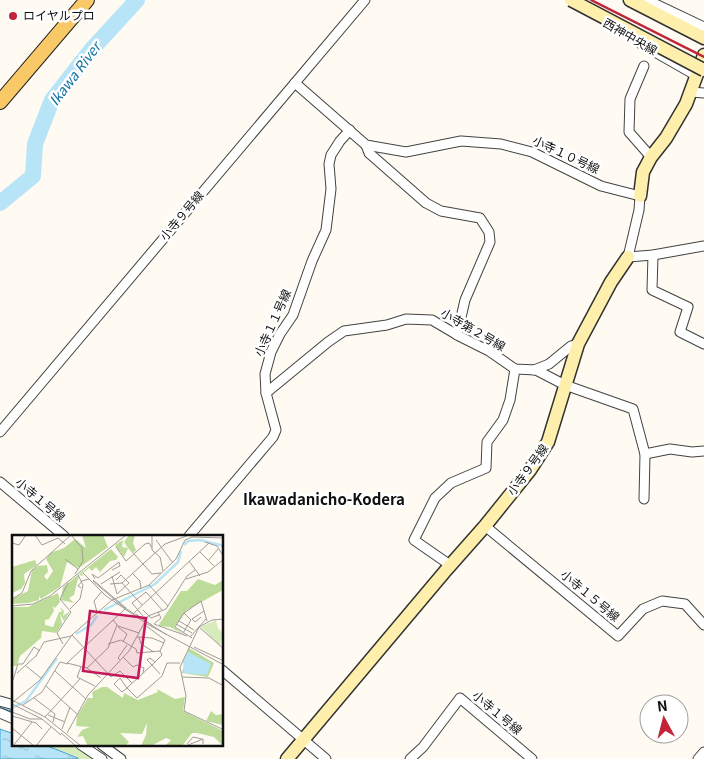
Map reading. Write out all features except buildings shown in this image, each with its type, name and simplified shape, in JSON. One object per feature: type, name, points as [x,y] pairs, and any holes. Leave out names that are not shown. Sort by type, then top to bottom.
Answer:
[{"type":"main road","points":[[0,102],[87,0]]},
{"type":"street","name":"小寺９号線","points":[[0,432],[365,0]]},
{"type":"street","name":"西神中央線","points":[[562,0],[702,75]]},
{"type":"street","name":"西神中央線","points":[[571,0],[702,75]]},
{"type":"street","points":[[630,0],[704,38]]},
{"type":"street","points":[[647,0],[704,27]]},
{"type":"street","name":"小寺９号線","points":[[288,759],[450,565],[485,526],[530,470],[548,442],[578,344],[611,282],[628,257],[639,210],[643,172],[686,104],[698,92],[704,55]]},
{"type":"street","points":[[644,66],[630,99],[630,132],[651,157]]},
{"type":"street","points":[[295,83],[350,130],[366,145],[369,153],[426,203],[441,211],[480,218],[488,232],[490,242],[464,300],[457,335]]},
{"type":"street","name":"小寺１１号線","points":[[190,535],[273,437],[276,430],[266,393],[266,374],[272,352],[280,334],[293,315],[312,261],[326,230],[331,189],[329,164],[331,155],[350,130]]},
{"type":"street","name":"小寺１０号線","points":[[366,145],[406,152],[461,141],[501,144],[532,152],[601,186],[640,196]]},
{"type":"street","points":[[628,257],[653,256],[704,246]]},
{"type":"street","points":[[653,256],[652,290],[688,308],[680,332],[704,344]]},
{"type":"street","name":"小寺第２号線","points":[[266,393],[344,331],[387,325],[406,319],[432,320],[489,351],[515,369]]},
{"type":"street","points":[[534,370],[549,364],[571,346],[578,344]]},
{"type":"street","points":[[450,565],[414,540],[435,498],[451,484],[486,468],[488,442],[503,420],[510,400],[515,369],[534,370],[565,385],[633,409],[645,454],[644,499]]},
{"type":"street","points":[[645,454],[670,450],[704,451]]},
{"type":"street","name":"小寺１号線","points":[[0,482],[63,535]]},
{"type":"street","name":"小寺１５号線","points":[[485,526],[618,636],[643,609],[662,601],[685,604],[704,625]]},
{"type":"street","points":[[224,672],[326,759]]},
{"type":"street","name":"小寺１号線","points":[[410,759],[423,747],[460,698],[532,759]]},
{"type":"street","points":[[85,746],[121,759]]},
{"type":"street","points":[[698,759],[704,752]]},
{"type":"green space","points":[[48,746],[73,746],[94,759],[78,759],[78,757]]},
{"type":"water","points":[[0,729],[12,733],[12,746],[48,746],[78,758],[78,759],[0,759]]},
{"type":"waterway","name":"Ikawa River","points":[[0,203],[33,176],[35,144],[52,100],[92,49],[137,0]]},
{"type":"waterway","points":[[0,708],[12,712]]},
{"type":"railway","points":[[591,0],[704,57]]},
{"type":"place","name":"ロイヤルプロ","points":[[13,16]]},
{"type":"district","name":"Ikawadanicho-Kodera","points":[[324,500]]}]
